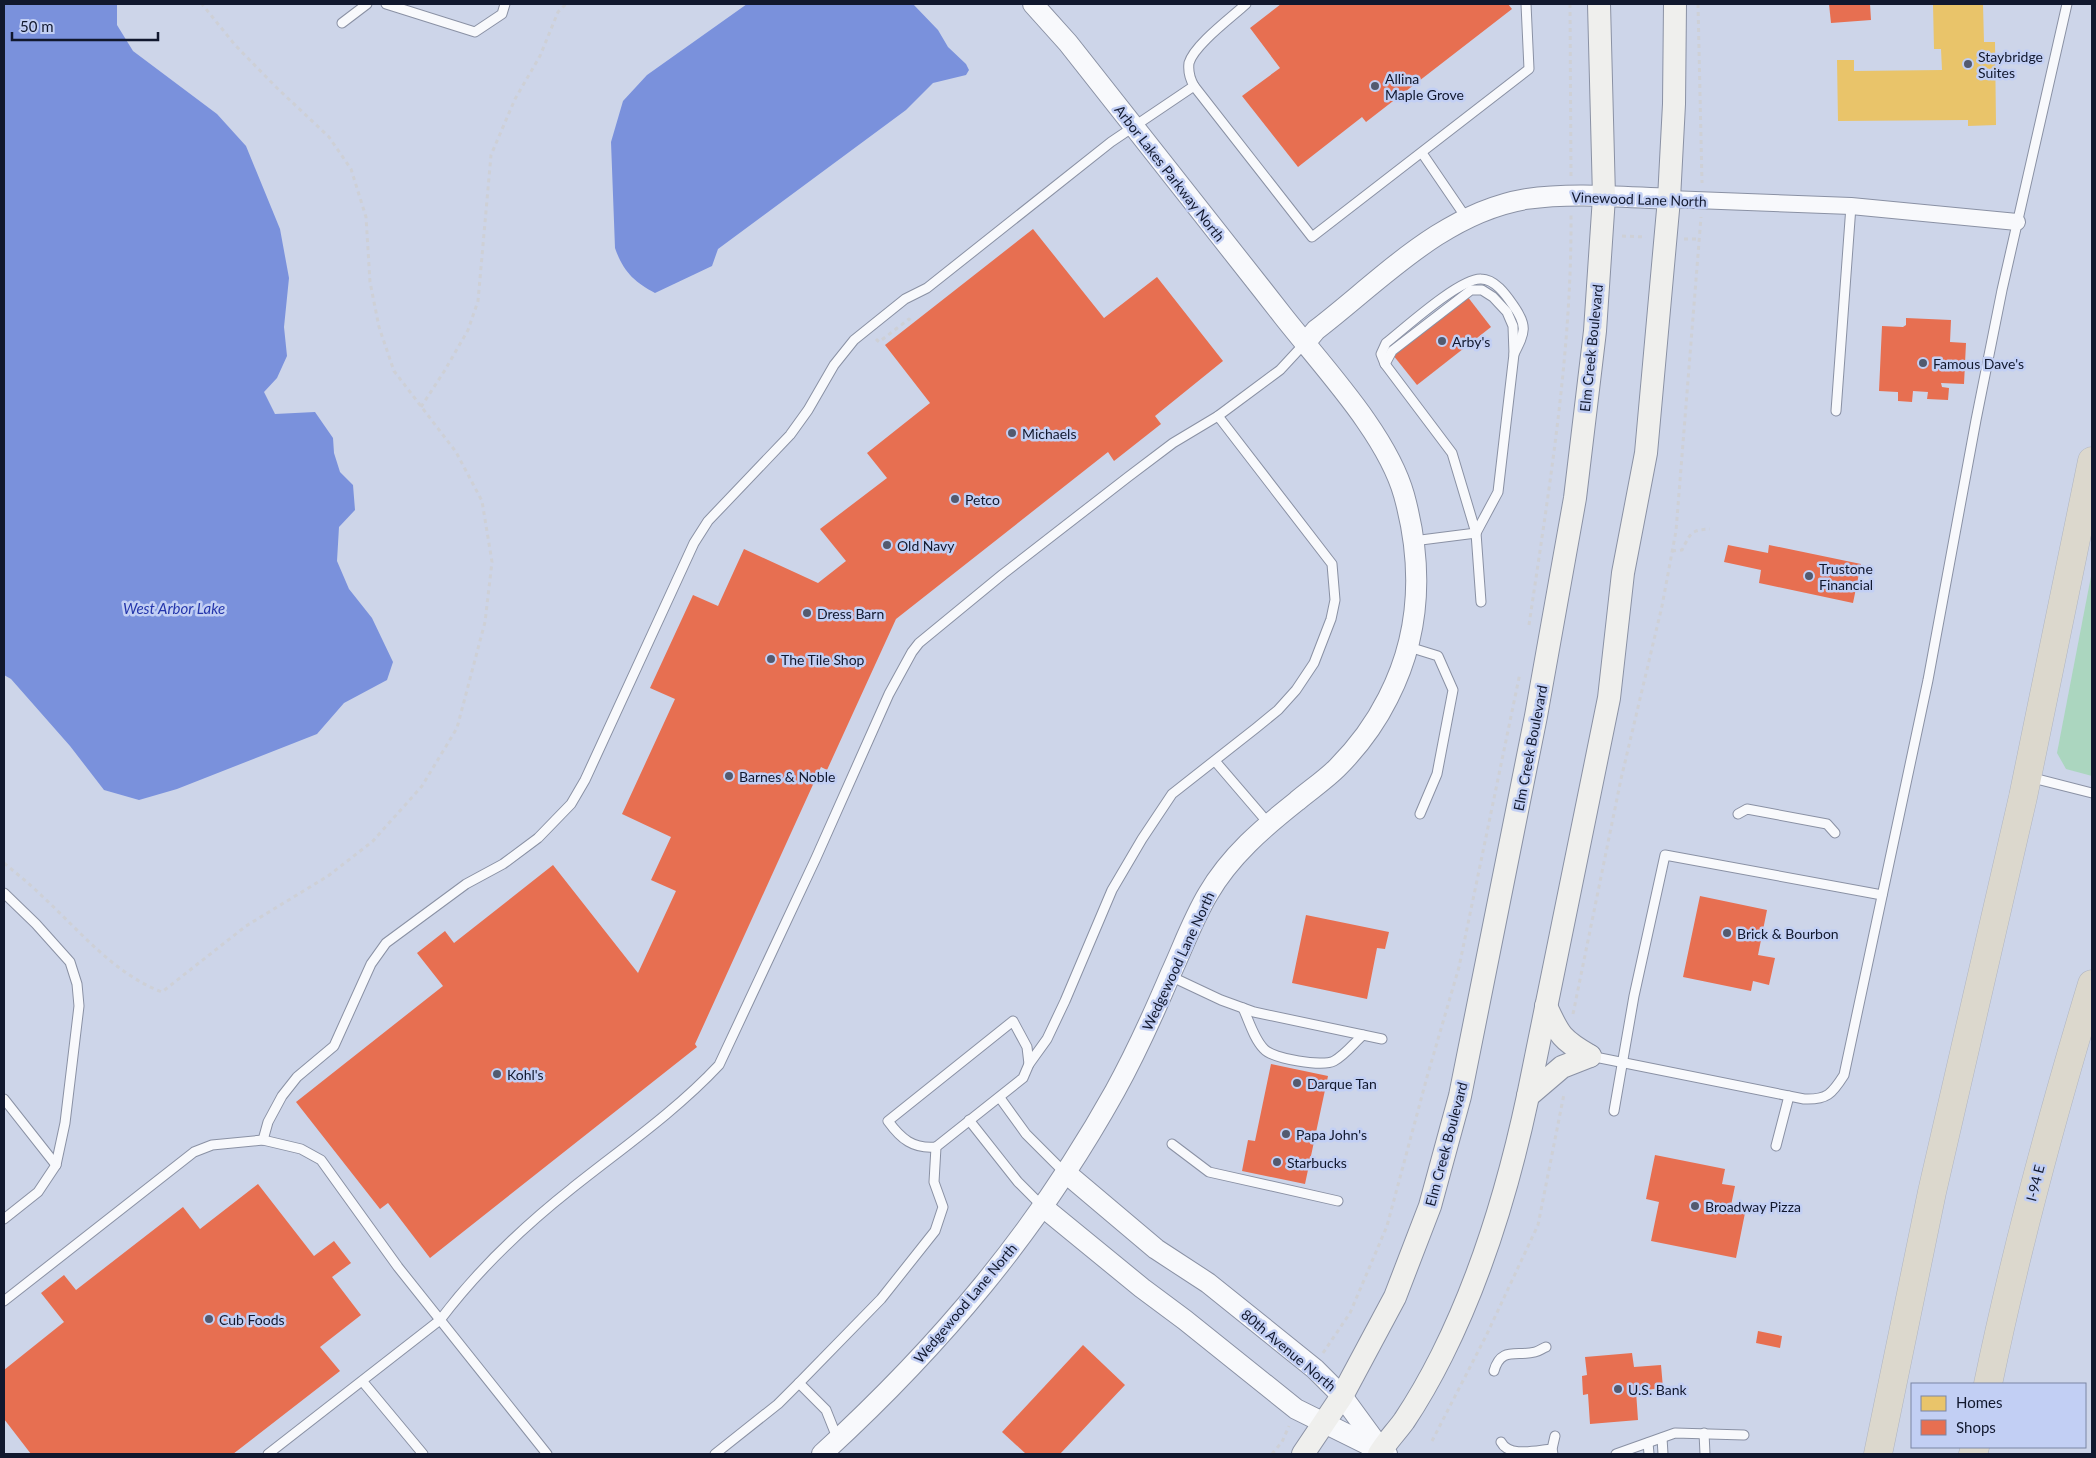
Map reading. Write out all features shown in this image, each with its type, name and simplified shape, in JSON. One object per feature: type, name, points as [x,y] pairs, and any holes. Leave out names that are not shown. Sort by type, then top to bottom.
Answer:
[{"type":"highway","points":[[1878,1454],[1932,1192],[2027,777],[2092,462]]},
{"type":"highway","name":"I-94 E","points":[[1988,1383],[2008,1286],[2055,1105],[2092,984]]},
{"type":"main road","name":"Elm Creek Boulevard","points":[[1303,1454],[1342,1396],[1395,1297],[1430,1206],[1460,1096],[1536,716],[1575,498],[1595,331],[1604,197],[1599,4]]},
{"type":"main road","points":[[1382,1453],[1404,1421],[1442,1355],[1473,1285],[1497,1220],[1515,1157],[1609,698],[1623,573],[1646,453],[1670,199],[1674,104],[1675,4]]},
{"type":"main road","points":[[1546,1006],[1557,1031],[1563,1038],[1590,1056]]},
{"type":"main road","points":[[1528,1096],[1562,1066],[1590,1056]]},
{"type":"street","name":"Arbor Lakes Parkway North","points":[[1033,4],[1068,43],[1305,343]]},
{"type":"street","name":"Vinewood Lane North","points":[[1305,343],[1316,330],[1413,251],[1447,229],[1485,211],[1525,200],[1571,196],[1851,206],[2017,222]]},
{"type":"street","name":"Wedgewood Lane North","points":[[822,1454],[876,1406],[947,1329],[1043,1207],[1066,1173],[1116,1088],[1209,892],[1241,848],[1334,771],[1366,736],[1389,697],[1409,647],[1416,602],[1417,577],[1413,541],[1404,494],[1374,433],[1305,343]]},
{"type":"street","name":"80th Avenue North","points":[[1066,1173],[1156,1249],[1208,1283],[1315,1369],[1342,1396],[1382,1453]]},
{"type":"street","points":[[1043,1207],[1134,1282],[1185,1320],[1296,1409],[1382,1453]]},
{"type":"lane","points":[[342,23],[366,4]]},
{"type":"lane","points":[[386,4],[475,32],[502,14],[505,4]]},
{"type":"lane","points":[[1246,4],[1204,42],[1190,61],[1188,70],[1194,86],[1312,237],[1422,154],[1528,69],[1526,4]]},
{"type":"lane","points":[[1590,1056],[1623,1064],[1817,1100],[1829,1095],[1844,1075],[1928,680],[1976,420],[2017,222],[2067,4]]},
{"type":"lane","points":[[263,1140],[268,1122],[282,1096],[298,1077],[334,1046],[371,964],[386,943],[466,884],[503,864],[538,838],[571,804],[585,780],[694,543],[727,501],[790,435],[808,410],[834,365],[854,340],[905,299],[927,288],[1112,142],[1194,86]]},
{"type":"lane","points":[[1422,154],[1467,220]]},
{"type":"lane","points":[[1836,411],[1851,206]]},
{"type":"lane","points":[[1476,533],[1498,492],[1514,354],[1524,334],[1523,318],[1509,299],[1495,284],[1482,278],[1462,284],[1386,342],[1381,354],[1385,364],[1452,453],[1476,533],[1481,602]]},
{"type":"lane","points":[[268,1454],[363,1382],[440,1320],[461,1293],[528,1224],[660,1118],[705,1080],[719,1065],[816,858],[889,694],[919,643],[1003,574],[1173,442],[1218,416],[1280,370],[1305,343]]},
{"type":"lane","points":[[1029,1064],[1027,1047],[1013,1021],[888,1121],[898,1135],[910,1144],[926,1148],[936,1147],[1000,1098],[1022,1078],[1029,1064],[1047,1039],[1112,890],[1142,839],[1172,794],[1278,710],[1296,690],[1314,663],[1324,640],[1335,600],[1332,564],[1218,416]]},
{"type":"lane","points":[[1413,541],[1476,533]]},
{"type":"lane","points":[[1409,647],[1438,656],[1453,690],[1437,774],[1420,814]]},
{"type":"lane","points":[[1215,761],[1268,824]]},
{"type":"lane","points":[[2027,777],[2092,793]]},
{"type":"lane","points":[[1738,814],[1747,809],[1827,824],[1835,833]]},
{"type":"lane","points":[[1614,1111],[1634,996],[1665,854],[1882,895]]},
{"type":"lane","points":[[4,893],[36,924],[70,962],[77,984],[79,1006],[65,1123],[56,1165],[38,1192],[4,1219]]},
{"type":"lane","points":[[1170,976],[1242,1008],[1382,1039]]},
{"type":"lane","points":[[1242,1008],[1260,1045],[1265,1051],[1274,1055],[1325,1064],[1341,1056],[1363,1035]]},
{"type":"lane","points":[[1776,1146],[1789,1096]]},
{"type":"lane","points":[[1000,1098],[1026,1134],[1044,1154],[1066,1173]]},
{"type":"lane","points":[[4,1099],[56,1165]]},
{"type":"lane","points":[[969,1120],[1018,1182],[1043,1207]]},
{"type":"lane","points":[[4,1301],[194,1152],[212,1145],[263,1140],[301,1149],[321,1160],[440,1320],[547,1454]]},
{"type":"lane","points":[[1172,1144],[1209,1172],[1338,1201]]},
{"type":"lane","points":[[715,1454],[778,1404],[799,1383],[880,1299],[935,1230],[943,1207],[934,1182],[936,1147]]},
{"type":"lane","points":[[1494,1371],[1496,1364],[1508,1354],[1535,1352],[1546,1347]]},
{"type":"lane","points":[[363,1382],[422,1454]]},
{"type":"lane","points":[[799,1383],[826,1410],[838,1440]]},
{"type":"lane","points":[[1704,1433],[1705,1454]]},
{"type":"lane","points":[[1618,1454],[1634,1451],[1648,1443],[1675,1434],[1744,1435]]},
{"type":"lane","points":[[1501,1442],[1509,1451],[1553,1452],[1555,1436]]},
{"type":"lane","points":[[1662,1438],[1663,1454]]},
{"type":"lane","points":[[1648,1443],[1648,1454]]},
{"type":"path","points":[[4,863],[41,895],[94,946],[142,985],[162,992],[246,926],[328,876],[372,841],[422,786],[457,728],[485,622],[492,562],[482,501],[456,452],[394,371],[379,327],[370,282],[366,217],[351,169],[329,137],[235,46],[202,4]]},
{"type":"path","points":[[421,407],[468,330],[478,300],[491,155],[515,99],[540,56],[558,12],[566,4]]},
{"type":"path","points":[[1528,635],[1560,410],[1572,247],[1570,4]]},
{"type":"path","points":[[1601,235],[1699,239]]},
{"type":"path","points":[[887,336],[908,319],[913,323]]},
{"type":"path","points":[[1672,550],[1682,550],[1694,530],[1710,529]]},
{"type":"path","points":[[1324,1350],[1350,1313],[1388,1226],[1427,1077],[1459,967],[1522,664]]},
{"type":"path","points":[[1432,1441],[1486,1336]]},
{"type":"green space","points":[[2092,571],[2092,776],[2066,769],[2057,753]]},
{"type":"water","name":"West Arbor Lake","points":[[4,4],[117,4],[117,25],[133,51],[217,114],[246,146],[280,229],[289,278],[284,327],[287,356],[277,378],[264,392],[275,414],[315,412],[333,438],[334,453],[340,472],[353,485],[355,510],[339,527],[337,561],[349,589],[372,618],[393,662],[387,680],[344,703],[317,734],[177,789],[139,800],[104,790],[70,746],[11,679],[4,675]]},
{"type":"water","points":[[747,4],[913,4],[938,30],[948,47],[966,64],[969,70],[966,75],[933,83],[906,110],[718,249],[712,266],[655,293],[641,285],[630,275],[615,248],[611,142],[623,101],[647,75]]},
{"type":"building: Homes","name":"Staybridge Suites","points":[[1933,4],[1983,4],[1984,42],[1995,42],[1996,125],[1968,126],[1968,120],[1838,121],[1837,60],[1854,60],[1854,71],[1942,70],[1941,49],[1934,49]]},
{"type":"building: Shops","name":"Allina Maple Grove","points":[[1281,4],[1508,4],[1512,9],[1366,122],[1362,117],[1298,167],[1242,96],[1280,68],[1250,28]]},
{"type":"building: Shops","points":[[1829,4],[1870,4],[1871,20],[1831,23]]},
{"type":"building: Shops","points":[[1033,229],[1104,318],[1157,277],[1223,361],[1155,416],[1161,424],[1114,461],[1108,452],[896,619],[827,770],[821,767],[695,1044],[697,1047],[430,1258],[388,1203],[380,1209],[296,1102],[443,986],[417,953],[445,931],[454,943],[553,865],[638,973],[676,891],[651,880],[671,837],[622,814],[675,699],[650,688],[693,595],[718,606],[744,549],[818,583],[846,561],[820,529],[887,478],[867,453],[930,403],[885,345]]},
{"type":"building: Shops","name":"Arby's","points":[[1467,296],[1491,327],[1417,385],[1393,355]]},
{"type":"building: Shops","name":"Famous Dave's","points":[[1906,318],[1951,320],[1950,342],[1966,343],[1964,384],[1941,383],[1942,387],[1949,388],[1948,400],[1927,399],[1928,392],[1913,391],[1912,402],[1898,401],[1898,392],[1879,391],[1882,326],[1903,327],[1906,325]]},
{"type":"building: Shops","name":"Trustone Financial","points":[[1728,545],[1768,553],[1769,545],[1861,564],[1853,603],[1759,583],[1761,570],[1724,562]]},
{"type":"building: Shops","name":"Brick & Bourbon","points":[[1700,896],[1767,910],[1758,955],[1775,958],[1769,985],[1753,981],[1751,991],[1683,977]]},
{"type":"building: Shops","points":[[1306,915],[1389,932],[1385,949],[1377,948],[1367,999],[1292,983]]},
{"type":"building: Shops","points":[[1271,1064],[1328,1076],[1305,1184],[1242,1171],[1248,1140],[1255,1141]]},
{"type":"building: Shops","name":"Broadway Pizza","points":[[1655,1155],[1725,1169],[1722,1184],[1735,1186],[1730,1210],[1745,1213],[1736,1258],[1651,1241],[1659,1202],[1646,1199]]},
{"type":"building: Shops","name":"Cub Foods","points":[[258,1184],[314,1256],[334,1241],[351,1263],[332,1277],[361,1315],[320,1347],[340,1371],[233,1454],[31,1454],[4,1419],[4,1370],[64,1322],[41,1293],[64,1275],[76,1290],[183,1207],[200,1229]]},
{"type":"building: Shops","points":[[1758,1331],[1782,1336],[1780,1348],[1756,1343]]},
{"type":"building: Shops","points":[[1083,1345],[1125,1385],[1060,1454],[1026,1454],[1002,1432]]},
{"type":"building: Shops","name":"U.S. Bank","points":[[1632,1353],[1634,1367],[1661,1365],[1663,1388],[1636,1391],[1638,1420],[1590,1424],[1588,1394],[1583,1395],[1582,1376],[1587,1375],[1585,1357]]},
{"type":"place","name":"Staybridge Suites","points":[[1968,64]]},
{"type":"place","name":"Allina Maple Grove","points":[[1375,86]]},
{"type":"place","name":"Arby's","points":[[1442,341]]},
{"type":"place","name":"Famous Dave's","points":[[1923,363]]},
{"type":"place","name":"Michaels","points":[[1012,433]]},
{"type":"place","name":"Petco","points":[[955,499]]},
{"type":"place","name":"Old Navy","points":[[887,545]]},
{"type":"place","name":"Trustone Financial","points":[[1809,576]]},
{"type":"place","name":"Dress Barn","points":[[807,613]]},
{"type":"place","name":"The Tile Shop","points":[[771,659]]},
{"type":"place","name":"Barnes & Noble","points":[[729,776]]},
{"type":"place","name":"Brick & Bourbon","points":[[1727,933]]},
{"type":"place","name":"Kohl's","points":[[497,1074]]},
{"type":"place","name":"Darque Tan","points":[[1297,1083]]},
{"type":"place","name":"Papa John's","points":[[1286,1134]]},
{"type":"place","name":"Starbucks","points":[[1277,1162]]},
{"type":"place","name":"Broadway Pizza","points":[[1695,1206]]},
{"type":"place","name":"Cub Foods","points":[[209,1319]]},
{"type":"place","name":"U.S. Bank","points":[[1618,1389]]}]
